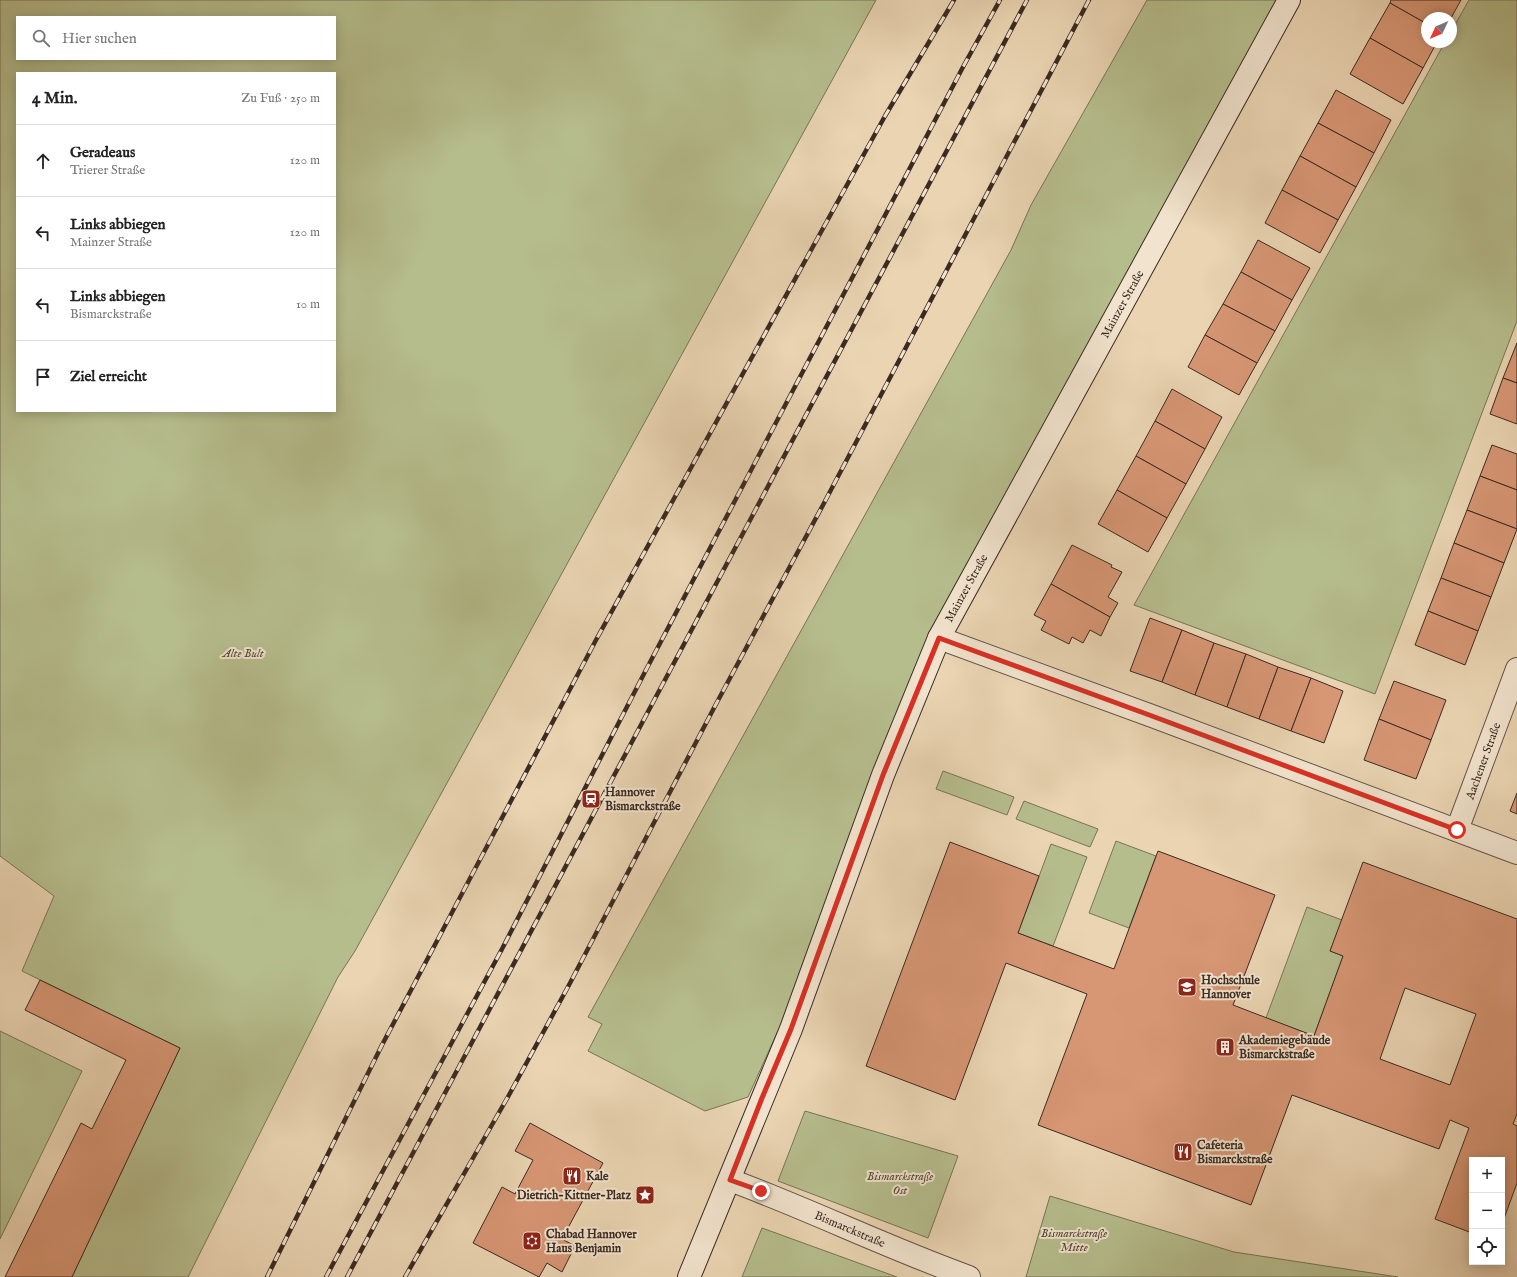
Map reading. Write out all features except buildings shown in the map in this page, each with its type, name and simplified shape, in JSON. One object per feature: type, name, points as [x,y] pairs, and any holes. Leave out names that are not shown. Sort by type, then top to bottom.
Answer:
[{"type":"street","name":"Mainzer Straße","points":[[689,1277],[791,1029],[883,775],[939,638],[1289,0]]},
{"type":"street","points":[[939,638],[1517,853]]},
{"type":"street","name":"Aachener Straße","points":[[1457,830],[1517,669]]},
{"type":"street","name":"Bismarckstraße","points":[[730,1180],[761,1191],[969,1277]]},
{"type":"green space","name":"Alte Bult","points":[[0,0],[876,0],[355,951],[338,977],[188,1277],[72,1277],[180,1048],[22,971],[54,896],[0,856]]},
{"type":"green space","points":[[1147,0],[1285,0],[930,633],[781,1024],[748,1097],[705,1111],[588,1051],[602,1024],[588,1017],[1011,250],[1031,205]]},
{"type":"green space","points":[[1469,0],[1517,0],[1517,321],[1375,694],[1134,605],[1442,48],[1457,48],[1457,21]]},
{"type":"green space","points":[[943,771],[1014,797],[1007,815],[936,789]]},
{"type":"green space","points":[[1024,801],[1098,829],[1090,847],[1016,819]]},
{"type":"green space","points":[[1116,841],[1156,856],[1129,928],[1089,913]]},
{"type":"green space","points":[[1051,844],[1087,857],[1053,946],[1018,933]]},
{"type":"green space","points":[[1307,907],[1342,920],[1330,951],[1343,956],[1314,1036],[1266,1018]]},
{"type":"green space","points":[[0,1031],[82,1071],[0,1239]]},
{"type":"green space","name":"Bismarckstraße Ost","points":[[805,1111],[958,1156],[928,1238],[778,1181]]},
{"type":"green space","name":"Bismarckstraße Mitte","points":[[1050,1196],[1234,1252],[1398,1277],[1026,1277]]},
{"type":"green space","points":[[762,1228],[897,1277],[742,1277]]},
{"type":"railway","points":[[267,1277],[382,1045],[596,640],[885,116],[954,0]]},
{"type":"railway","points":[[326,1277],[502,949],[647,668],[963,67],[1000,0]]},
{"type":"railway","points":[[347,1277],[1027,0]]},
{"type":"railway","points":[[405,1277],[509,1095],[569,985],[1089,0]]},
{"type":"place","name":"Hannover Bismarckstraße","points":[[591,799]]},
{"type":"place","name":"Hochschule Hannover","points":[[1187,987]]},
{"type":"place","name":"Akademiegebäude Bismarckstraße","points":[[1225,1047]]},
{"type":"place","name":"Cafeteria Bismarckstraße","points":[[1183,1152]]},
{"type":"place","name":"Kale","points":[[572,1176]]},
{"type":"place","name":"Dietrich-Kittner-Platz","points":[[645,1195]]},
{"type":"place","name":"Chabad Hannover Haus Benjamin","points":[[532,1241]]},
{"type":"route","points":[[761,1191],[730,1180],[791,1029],[883,775],[939,638],[1457,830]]}]
